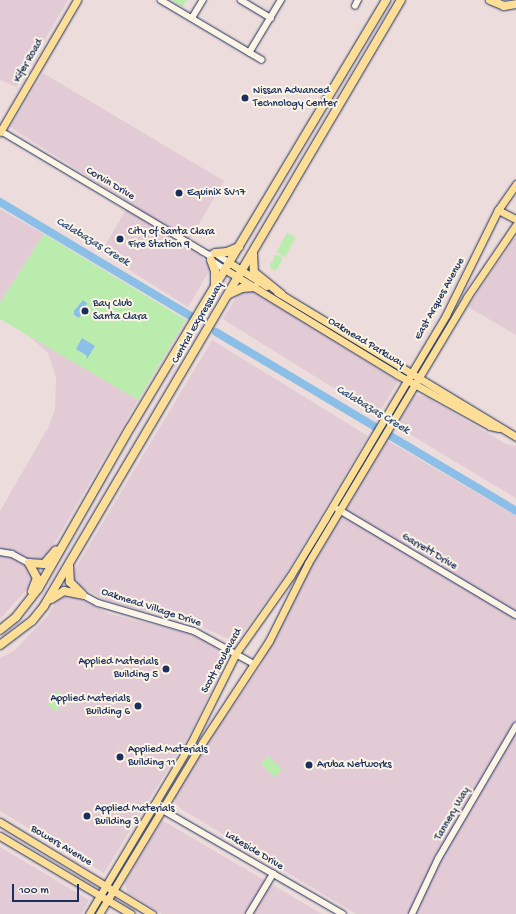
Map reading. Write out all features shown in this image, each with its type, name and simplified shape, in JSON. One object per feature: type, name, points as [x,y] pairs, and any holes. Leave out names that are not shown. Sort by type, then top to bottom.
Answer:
[{"type":"highway","name":"Central Expressway","points":[[0,628],[16,617],[38,589],[386,0]]},
{"type":"highway","name":"Central Expressway","points":[[0,645],[27,626],[44,606],[401,0]]},
{"type":"highway","points":[[368,58],[379,45],[406,0]]},
{"type":"highway","points":[[490,0],[504,6],[516,4]]},
{"type":"highway","points":[[215,289],[215,271],[211,256],[239,247]]},
{"type":"highway","points":[[254,250],[254,272],[281,294]]},
{"type":"highway","points":[[228,294],[242,288],[254,287]]},
{"type":"highway","points":[[29,563],[41,564],[48,561],[80,511],[88,504]]},
{"type":"highway","points":[[0,628],[25,602],[36,583],[35,574],[29,563]]},
{"type":"highway","points":[[69,563],[70,582],[83,595]]},
{"type":"highway","points":[[44,606],[61,591],[83,595]]},
{"type":"main road","name":"Kifer Road","points":[[0,132],[77,0]]},
{"type":"main road","name":"East Arques Avenue","points":[[381,423],[446,315],[498,210],[516,184]]},
{"type":"main road","points":[[498,210],[516,219]]},
{"type":"main road","name":"East Arques Avenue","points":[[340,510],[388,427],[467,297],[516,225]]},
{"type":"main road","name":"Oakmead Parkway","points":[[228,266],[240,274],[281,294],[491,420],[499,428]]},
{"type":"main road","name":"Oakmead Parkway","points":[[240,274],[254,287],[406,380],[490,426],[499,428],[516,437]]},
{"type":"main road","name":"Scott Boulevard","points":[[89,914],[191,743],[236,653],[291,575],[381,423]]},
{"type":"main road","points":[[99,914],[202,743],[254,664],[296,585],[340,510]]},
{"type":"main road","name":"Bowers Avenue","points":[[0,822],[152,914]]},
{"type":"main road","name":"Bowers Avenue","points":[[0,836],[131,914]]},
{"type":"street","points":[[161,0],[262,60]]},
{"type":"street","points":[[192,18],[203,0]]},
{"type":"street","points":[[241,0],[271,18]]},
{"type":"street","points":[[250,53],[281,0]]},
{"type":"street","points":[[355,6],[358,0]]},
{"type":"street","name":"Corvin Drive","points":[[0,132],[228,266]]},
{"type":"street","name":"Garrett Drive","points":[[332,506],[516,615]]},
{"type":"street","points":[[0,552],[12,554],[29,563]]},
{"type":"street","name":"Oakmead Village Drive","points":[[83,595],[98,603],[194,631],[254,664]]},
{"type":"street","name":"Tannery Way","points":[[412,914],[438,859],[516,726]]},
{"type":"street","name":"Lakeside Drive","points":[[154,805],[163,808],[343,914]]},
{"type":"street","points":[[249,914],[273,874]]},
{"type":"shaded area","points":[[0,0],[68,0],[17,87],[0,80]]},
{"type":"shaded area","points":[[43,73],[224,181],[186,246],[200,255],[211,268],[188,307],[101,252],[130,203],[10,127]]},
{"type":"shaded area","points":[[0,209],[44,234],[0,303]]},
{"type":"shaded area","points":[[516,236],[516,335],[468,307]]},
{"type":"shaded area","points":[[244,285],[398,381],[377,415],[223,319]]},
{"type":"shaded area","points":[[27,334],[138,400],[29,587],[0,619],[0,511],[48,428],[55,409],[56,377],[48,353]]},
{"type":"shaded area","points":[[212,340],[368,436],[286,574],[241,635],[231,640],[193,623],[108,601],[77,585],[72,574]]},
{"type":"shaded area","points":[[415,395],[427,397],[506,444],[516,446],[516,498],[396,426]]},
{"type":"shaded area","points":[[385,439],[516,516],[516,914],[356,914],[181,809],[175,802],[175,795],[206,744],[259,669],[305,575]]},
{"type":"shaded area","points":[[71,594],[110,614],[190,634],[219,648],[224,654],[224,663],[192,730],[104,873],[0,811],[0,658],[15,650],[48,615],[60,595]]},
{"type":"shaded area","points":[[162,820],[322,914],[162,914],[128,893],[124,882]]},
{"type":"shaded area","points":[[0,847],[89,900],[82,914],[0,914]]},
{"type":"green space","points":[[172,0],[187,0],[182,7]]},
{"type":"green space","points":[[287,233],[296,238],[285,257],[276,252]]},
{"type":"green space","name":"Bay Club Santa Clara","points":[[44,234],[186,320],[138,400],[0,319],[0,303]]},
{"type":"green space","points":[[277,254],[282,259],[277,264],[272,259]]},
{"type":"green space","points":[[274,260],[279,265],[274,270],[269,265]]},
{"type":"green space","points":[[57,691],[66,697],[57,711],[47,705]]},
{"type":"green space","points":[[268,756],[282,769],[274,777],[260,764]]},
{"type":"water","points":[[83,300],[87,303],[86,307],[89,310],[86,315],[82,313],[79,318],[74,315],[74,311]]},
{"type":"water","points":[[82,338],[95,346],[87,359],[86,355],[76,349]]},
{"type":"waterway","name":"Calabazas Creek","points":[[0,202],[192,317]]},
{"type":"waterway","name":"Calabazas Creek","points":[[216,332],[516,511]]},
{"type":"place","name":"Nissan Advanced Technology Center","points":[[245,98]]},
{"type":"place","name":"Equinix SV17","points":[[179,193]]},
{"type":"place","name":"City of Santa Clara Fire Station 9","points":[[120,239]]},
{"type":"place","name":"Bay Club Santa Clara","points":[[85,311]]},
{"type":"place","name":"Applied Materials Building 5","points":[[166,669]]},
{"type":"place","name":"Applied Materials Building 6","points":[[138,706]]},
{"type":"place","name":"Applied Materials Building 11","points":[[120,757]]},
{"type":"place","name":"Aruba Networks","points":[[309,765]]},
{"type":"place","name":"Applied Materials Building 3","points":[[87,816]]}]
